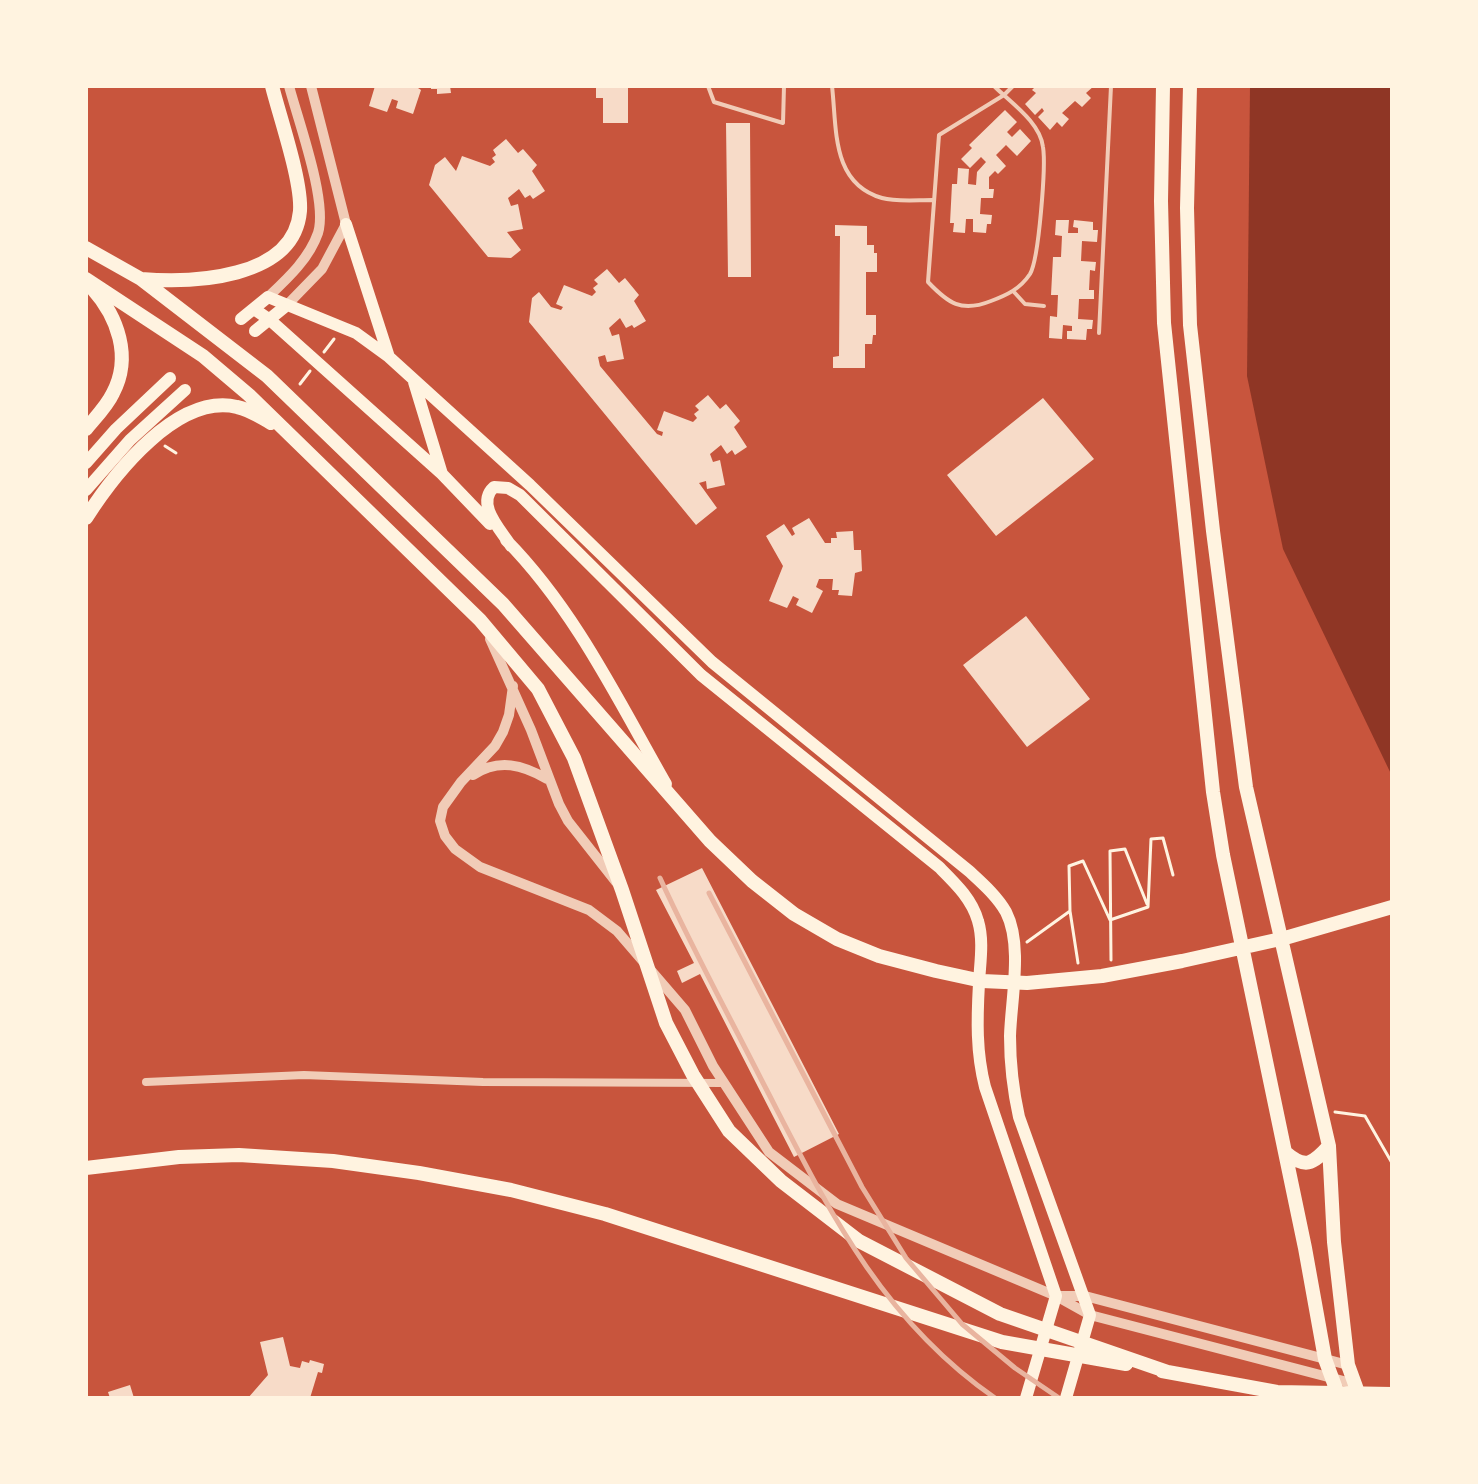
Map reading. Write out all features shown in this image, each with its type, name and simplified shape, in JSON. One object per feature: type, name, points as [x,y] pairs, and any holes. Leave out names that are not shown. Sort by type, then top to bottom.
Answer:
[{"type":"main road","points":[[141,279],[178,282],[247,269],[267,260],[284,246],[295,230],[300,213],[300,193],[272,86]]},
{"type":"main road","points":[[1163,86],[1161,201],[1164,323],[1213,792],[1325,1359],[1339,1398]]},
{"type":"main road","points":[[1190,86],[1187,208],[1190,325],[1213,531],[1246,787],[1329,1146],[1334,1242],[1348,1365],[1358,1391]]},
{"type":"main road","points":[[346,224],[389,357]]},
{"type":"main road","points":[[86,248],[141,279],[267,376],[503,604],[710,841],[752,881],[794,914],[837,939],[865,951],[936,971],[982,981],[1027,983],[1112,974],[1285,938],[1392,907]]},
{"type":"main road","points":[[86,280],[118,330],[122,362],[120,379],[112,397],[86,429]]},
{"type":"main road","points":[[86,280],[203,356],[294,436],[480,620],[538,689],[574,758],[666,1023],[693,1075],[729,1131],[781,1181],[859,1241],[1000,1314],[1168,1372]]},
{"type":"main road","points":[[241,319],[268,297],[356,333],[389,357],[530,485],[712,662],[987,888],[1007,914],[1014,933],[1010,1035],[1012,1083],[1019,1117],[1090,1315],[1066,1398]]},
{"type":"main road","points":[[255,331],[287,305]]},
{"type":"main road","points":[[254,309],[442,474],[545,583],[575,625],[674,798]]},
{"type":"main road","points":[[86,463],[116,429],[170,378]]},
{"type":"main road","points":[[414,382],[442,474]]},
{"type":"main road","points":[[86,490],[130,440],[185,390]]},
{"type":"main road","points":[[86,518],[115,478],[156,435],[200,408],[237,406],[294,436]]},
{"type":"main road","points":[[511,546],[488,511],[487,493],[494,487],[508,488],[520,495],[701,675],[939,867],[969,901],[978,922],[981,945],[976,1030],[978,1057],[985,1087],[1056,1296],[1026,1398]]},
{"type":"main road","points":[[1285,1152],[1297,1162],[1308,1163],[1317,1159],[1329,1146]]},
{"type":"main road","points":[[86,1168],[179,1157],[239,1155],[333,1161],[419,1173],[511,1190],[605,1214],[1002,1342],[1277,1392],[1392,1394]]},
{"type":"street","points":[[268,297],[309,252],[319,231],[320,212],[289,86]]},
{"type":"street","points":[[287,305],[322,269],[346,224],[311,86]]},
{"type":"street","points":[[480,620],[513,686],[548,779],[568,821],[622,890]]},
{"type":"street","points":[[513,686],[503,732],[495,746],[461,782],[443,807],[440,821],[445,836],[455,849],[480,867],[589,910],[617,931],[685,1010],[724,1083],[769,1152],[837,1204],[1056,1296],[1090,1315],[1332,1378],[1358,1391]]},
{"type":"street","points":[[461,782],[479,771],[504,764],[527,768],[548,779]]},
{"type":"street","points":[[146,1082],[304,1075],[483,1082],[724,1083]]},
{"type":"street","points":[[1056,1296],[1085,1296],[1348,1365]]},
{"type":"lane","points":[[708,86],[714,102],[783,123],[784,86]]},
{"type":"lane","points":[[832,86],[840,158],[856,186],[883,199],[932,200]]},
{"type":"lane","points":[[994,86],[1004,95],[1035,126],[1043,146],[1039,245],[1031,273],[1014,292],[974,307],[946,301],[928,282],[939,135],[1004,95],[1013,86]]},
{"type":"lane","points":[[1099,333],[1111,86]]},
{"type":"lane","points":[[1014,292],[1025,304],[1044,306]]},
{"type":"path","points":[[1148,907],[1151,839],[1163,838],[1173,875]]},
{"type":"path","points":[[1112,974],[1110,851],[1125,849],[1148,907]]},
{"type":"path","points":[[1080,979],[1070,911],[1069,866],[1083,861],[1110,920]]},
{"type":"path","points":[[1110,920],[1148,907]]},
{"type":"path","points":[[1014,951],[1070,911]]},
{"type":"path","points":[[1320,1110],[1365,1116],[1392,1163]]},
{"type":"shaded area","points":[[1250,86],[1392,86],[1392,776],[1283,549],[1247,376]]},
{"type":"building","points":[[375,86],[415,86],[421,90],[413,114],[396,108],[398,101],[392,99],[387,112],[369,106]]},
{"type":"building","points":[[431,86],[450,86],[451,93],[437,94],[437,89],[431,89]]},
{"type":"building","points":[[596,86],[628,86],[628,123],[603,123],[603,98],[596,98]]},
{"type":"building","points":[[1036,86],[1094,86],[1086,93],[1091,98],[1082,107],[1075,101],[1062,113],[1069,119],[1062,127],[1057,122],[1050,130],[1038,117],[1044,111],[1042,108],[1035,115],[1025,104],[1036,93],[1032,90]]},
{"type":"building","points":[[1005,110],[1017,122],[1007,132],[1012,137],[1020,129],[1031,141],[1017,156],[1006,145],[996,155],[1006,166],[989,177],[989,189],[994,189],[993,198],[981,198],[980,214],[992,215],[986,233],[973,232],[973,219],[966,219],[965,233],[953,232],[954,223],[950,223],[952,184],[957,184],[958,168],[969,169],[968,184],[976,185],[977,172],[986,162],[981,157],[970,168],[961,159],[972,148],[969,145]]},
{"type":"building","points":[[726,123],[750,123],[751,277],[728,277]]},
{"type":"building","points":[[506,139],[518,153],[523,149],[537,165],[532,171],[545,191],[533,199],[530,195],[525,198],[519,189],[508,198],[511,206],[518,204],[523,229],[507,232],[521,250],[511,258],[488,257],[429,185],[435,165],[445,157],[456,171],[462,156],[490,166],[495,162],[493,150]]},
{"type":"building","points":[[1056,220],[1069,220],[1068,233],[1078,233],[1078,228],[1073,227],[1074,220],[1093,222],[1093,230],[1098,230],[1097,242],[1082,241],[1081,261],[1096,262],[1095,271],[1090,270],[1089,290],[1094,290],[1094,299],[1079,299],[1078,319],[1093,320],[1092,329],[1087,329],[1086,340],[1067,339],[1067,331],[1072,331],[1072,326],[1063,325],[1062,339],[1049,338],[1050,316],[1057,317],[1058,295],[1051,295],[1053,257],[1061,257],[1062,236],[1055,235]]},
{"type":"building","points":[[835,225],[867,226],[867,245],[874,245],[874,253],[877,253],[877,272],[866,272],[866,315],[876,315],[876,335],[873,335],[872,344],[865,344],[865,368],[833,368],[833,357],[839,356],[840,236],[835,236]]},
{"type":"building","points":[[607,269],[619,283],[625,278],[639,295],[634,301],[646,321],[634,328],[632,325],[626,328],[620,318],[609,328],[612,336],[619,334],[624,359],[607,362],[605,355],[598,357],[600,366],[657,434],[662,436],[663,432],[657,430],[664,411],[693,422],[697,418],[694,414],[699,410],[695,406],[708,395],[720,409],[726,404],[740,421],[734,427],[747,447],[735,455],[732,450],[727,454],[721,445],[710,454],[713,462],[720,460],[725,485],[707,489],[706,481],[699,483],[717,508],[696,525],[529,322],[532,298],[539,292],[551,307],[561,310],[563,307],[556,304],[564,285],[592,296],[596,292],[593,288],[598,284],[594,280]]},
{"type":"building","points":[[1043,398],[1094,459],[996,536],[947,475]]},
{"type":"building","points":[[809,518],[825,543],[837,538],[836,532],[853,531],[854,550],[861,550],[862,571],[855,573],[852,596],[838,595],[839,590],[832,590],[833,579],[819,579],[816,587],[823,591],[812,613],[796,605],[799,599],[793,596],[787,608],[769,601],[783,566],[766,536],[784,524],[792,536],[795,534],[792,528]]},
{"type":"building","points":[[1026,616],[1090,699],[1027,747],[963,665]]},
{"type":"building","points":[[702,868],[839,1134],[794,1157],[700,974],[682,983],[677,971],[694,963],[656,890]]},
{"type":"building","points":[[283,1337],[290,1366],[300,1368],[302,1361],[309,1363],[310,1360],[324,1364],[322,1373],[318,1372],[310,1398],[248,1398],[268,1375],[260,1342]]},
{"type":"building","points":[[130,1385],[134,1398],[110,1398],[108,1392]]},
{"type":"railway","points":[[660,878],[808,1169],[858,1254],[918,1331],[954,1366],[995,1398]]},
{"type":"railway","points":[[709,893],[862,1187],[906,1258],[962,1324],[1015,1368],[1059,1398]]}]
